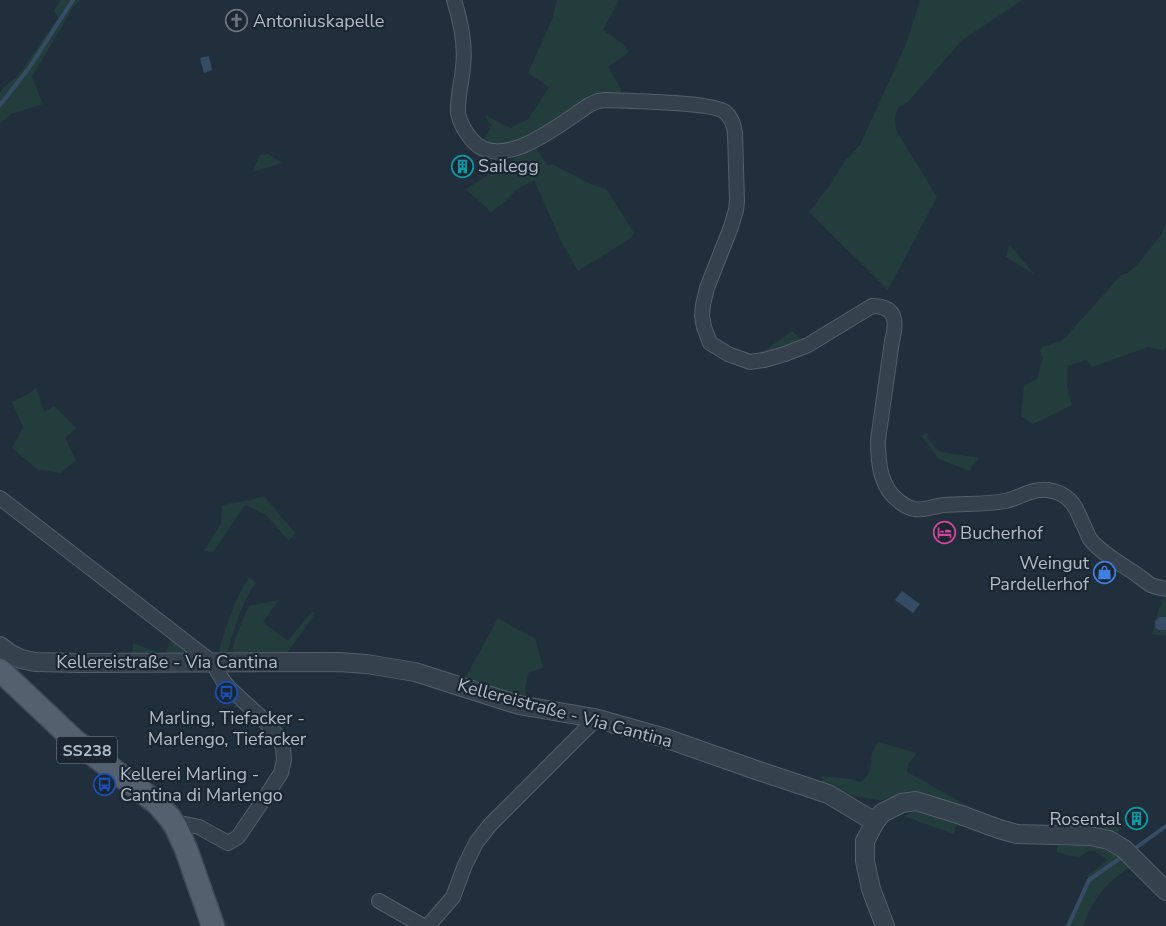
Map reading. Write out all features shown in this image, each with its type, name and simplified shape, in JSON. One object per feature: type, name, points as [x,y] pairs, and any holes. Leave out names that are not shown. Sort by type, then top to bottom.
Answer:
[{"type":"main road","name":"SS238","points":[[0,670],[74,740],[158,804],[170,818],[186,849],[213,926]]},
{"type":"street","points":[[454,0],[460,18],[464,45],[464,66],[458,100],[458,113],[464,130],[480,148],[504,152],[514,149],[540,138],[589,105],[606,100],[686,104],[714,108],[724,111],[730,117],[735,133],[738,201],[731,227],[705,296],[702,316],[706,335],[710,343],[728,354],[750,362],[758,362],[808,345],[872,306],[882,306],[889,310],[894,320],[895,328],[878,440],[878,454],[880,469],[886,487],[892,496],[914,509],[1007,501],[1036,490],[1062,493],[1070,499],[1090,539],[1097,546],[1153,586],[1166,589]]},
{"type":"street","points":[[0,498],[212,662],[229,688],[264,720],[276,734],[283,747],[284,760],[280,773],[238,837],[228,843],[198,827],[185,824],[176,827]]},
{"type":"street","name":"Kellereistraße - Via Cantina","points":[[0,646],[21,659],[35,662],[339,662],[367,664],[415,672],[519,705],[594,718],[665,738],[828,794],[878,817]]},
{"type":"street","points":[[428,926],[453,897],[476,843],[490,825],[589,726],[594,718]]},
{"type":"street","points":[[885,926],[871,889],[865,861],[865,841],[878,817],[902,802],[916,801],[1016,834],[1090,836],[1108,840],[1124,849],[1166,891]]},
{"type":"street","points":[[379,901],[423,926]]},
{"type":"green space","points":[[61,0],[80,0],[74,6],[32,77],[43,104],[10,114],[0,124],[0,92],[16,78],[58,18],[54,10]]},
{"type":"green space","points":[[557,0],[619,0],[603,30],[622,43],[629,52],[608,67],[621,89],[621,101],[606,100],[532,142],[548,166],[552,164],[591,184],[606,189],[634,233],[631,238],[578,271],[562,243],[534,180],[516,190],[491,212],[466,189],[520,155],[516,152],[473,142],[486,137],[492,125],[488,122],[485,115],[511,128],[528,119],[549,87],[528,73],[553,17]]},
{"type":"green space","points":[[920,0],[1022,0],[962,40],[908,102],[898,108],[895,117],[896,130],[937,197],[888,290],[809,212],[830,185],[845,161],[860,145],[906,44]]},
{"type":"green space","points":[[269,154],[282,163],[252,172],[260,155]]},
{"type":"green space","points":[[1166,224],[1166,347],[1163,350],[1148,347],[1092,367],[1086,360],[1068,366],[1067,386],[1072,405],[1033,424],[1021,416],[1024,385],[1037,379],[1044,358],[1040,350],[1042,347],[1065,338],[1121,275],[1128,273],[1137,265],[1161,235]]},
{"type":"green space","points":[[1009,244],[1035,275],[1006,257]]},
{"type":"green space","points":[[792,331],[806,344],[761,358],[734,351],[755,354],[767,349]]},
{"type":"green space","points":[[36,387],[44,412],[54,406],[76,428],[65,438],[76,460],[61,473],[38,470],[12,448],[23,427],[12,402],[30,393]]},
{"type":"green space","points":[[928,433],[927,437],[941,452],[979,458],[970,471],[939,459],[921,436]]},
{"type":"green space","points":[[264,496],[295,533],[289,541],[266,515],[245,505],[213,552],[204,551],[221,523],[222,505]]},
{"type":"green space","points":[[249,577],[256,583],[242,609],[225,662],[217,662],[229,618]]},
{"type":"green space","points":[[1165,595],[1166,636],[1152,634],[1158,612]]},
{"type":"green space","points":[[279,600],[263,622],[288,641],[312,611],[315,614],[285,656],[234,654],[232,650],[236,636],[249,606]]},
{"type":"green space","points":[[498,618],[535,638],[543,668],[529,672],[525,687],[527,700],[464,680]]},
{"type":"green space","points":[[164,634],[212,662],[132,663],[133,643],[159,653],[166,652],[171,642]]},
{"type":"green space","points":[[878,742],[917,753],[908,764],[907,772],[977,811],[976,815],[899,796],[884,801],[855,796],[822,785],[822,776],[861,782],[865,779],[871,766],[873,750]]},
{"type":"green space","points":[[914,812],[925,812],[958,823],[953,834],[904,816]]},
{"type":"green space","points":[[1110,816],[1122,828],[1113,836],[1096,830]]},
{"type":"green space","points":[[1085,845],[1110,852],[1130,867],[1101,892],[1083,926],[1065,926],[1089,879],[1087,876],[1108,860],[1095,851],[1088,851],[1079,858],[1057,852],[1057,846]]},
{"type":"water","points":[[209,56],[212,70],[204,73],[200,58]]},
{"type":"water","points":[[902,591],[920,604],[913,613],[895,600]]},
{"type":"water","points":[[1160,617],[1166,617],[1166,630],[1156,628],[1155,621]]},
{"type":"waterway","points":[[0,105],[29,68],[73,0]]},
{"type":"waterway","points":[[1137,847],[1166,826]]},
{"type":"waterway","points":[[1068,926],[1089,880],[1119,859]]},
{"type":"place","name":"Antoniuskapelle","points":[[237,21]]},
{"type":"place","name":"Sailegg","points":[[462,166]]},
{"type":"place","name":"Bucherhof","points":[[944,533]]},
{"type":"place","name":"Weingut Pardellerhof","points":[[1105,573]]},
{"type":"place","name":"Marling, Tiefacker - Marlengo, Tiefacker","points":[[227,693]]},
{"type":"place","name":"Kellerei Marling - Cantina di Marlengo","points":[[104,784]]},
{"type":"place","name":"Rosental","points":[[1137,819]]}]
